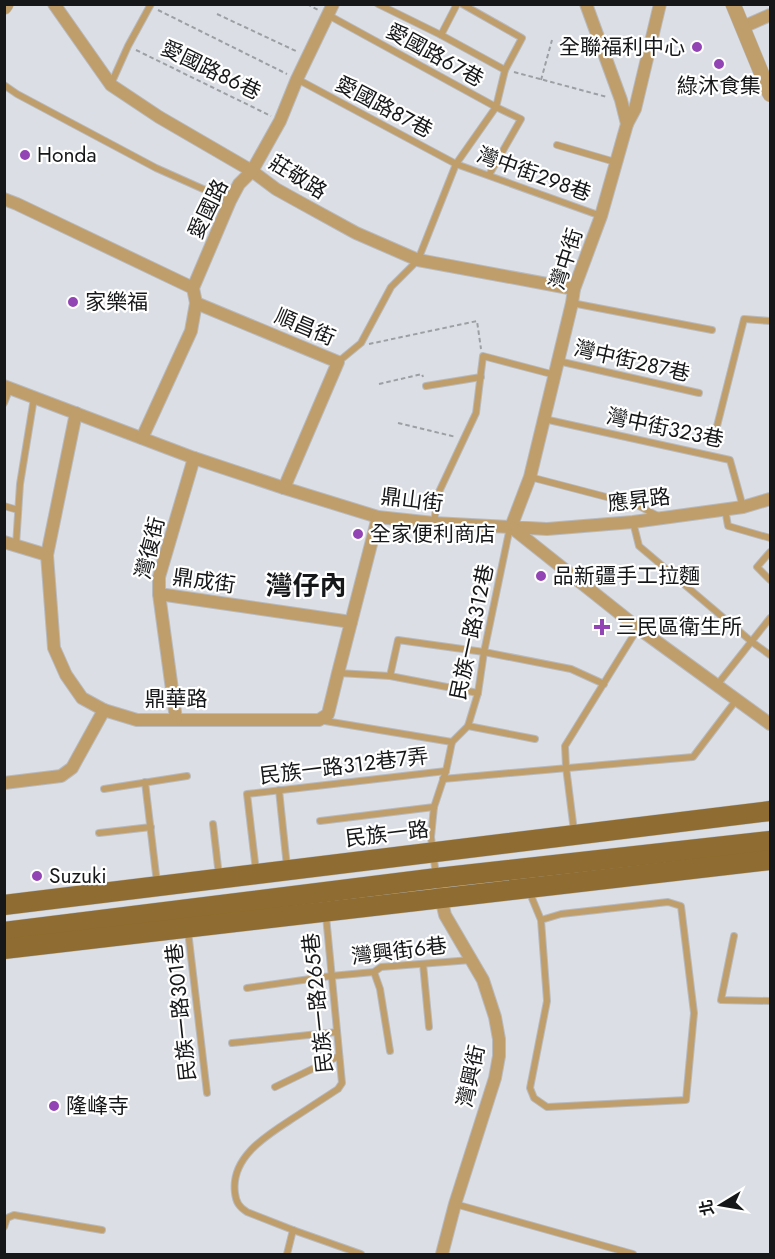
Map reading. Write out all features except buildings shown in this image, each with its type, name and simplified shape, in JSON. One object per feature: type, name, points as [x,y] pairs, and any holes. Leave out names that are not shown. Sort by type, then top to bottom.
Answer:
[{"type":"main road","name":"民族一路","points":[[8,926],[188,927],[325,902],[575,835],[771,811]]},
{"type":"main road","name":"民族一路","points":[[8,926],[436,874],[771,829]]},
{"type":"main road","name":"民族一路","points":[[436,874],[771,841]]},
{"type":"main road","name":"民族一路","points":[[8,926],[158,887],[287,870],[436,874],[528,888],[771,860]]},
{"type":"main road","name":"民族一路","points":[[8,926],[325,902]]},
{"type":"street","name":"莊敬路","points":[[54,4],[111,85],[159,117],[252,171],[276,189],[356,233],[418,261],[574,289]]},
{"type":"street","points":[[586,4],[621,100],[627,124]]},
{"type":"street","name":"灣中街","points":[[511,527],[530,477],[574,289],[600,216],[627,124],[635,109],[660,4]]},
{"type":"street","points":[[734,4],[771,94]]},
{"type":"street","name":"愛國路","points":[[193,288],[230,201],[239,184],[252,171],[280,121],[330,9]]},
{"type":"street","points":[[743,27],[771,15]]},
{"type":"street","points":[[4,199],[193,288],[196,303],[191,331],[142,438]]},
{"type":"street","name":"順昌街","points":[[196,303],[338,362],[284,488]]},
{"type":"street","name":"鼎山街","points":[[7,387],[194,458],[378,517],[511,527]]},
{"type":"street","name":"鼎華路","points":[[76,413],[47,555],[54,648],[66,675],[82,698],[104,710],[137,720],[318,720]]},
{"type":"street","name":"灣復街","points":[[176,719],[159,594],[159,577],[194,458]]},
{"type":"street","name":"應昇路","points":[[511,527],[547,529],[633,522],[743,507],[771,500]]},
{"type":"street","points":[[318,720],[328,714],[378,517]]},
{"type":"street","points":[[511,527],[638,628],[771,724]]},
{"type":"street","points":[[10,544],[47,555]]},
{"type":"street","name":"鼎成街","points":[[159,594],[351,622]]},
{"type":"street","points":[[4,783],[61,776],[72,768],[104,710]]},
{"type":"street","name":"灣興街","points":[[436,874],[445,915],[483,980],[495,1017],[499,1040],[499,1056],[489,1096],[442,1254]]},
{"type":"lane","points":[[378,4],[505,70]]},
{"type":"lane","points":[[441,35],[457,4]]},
{"type":"lane","points":[[338,362],[361,343],[391,287],[418,261],[456,164],[496,107],[505,70],[522,38],[462,4]]},
{"type":"lane","points":[[111,85],[128,46],[151,5]]},
{"type":"lane","name":"愛國路67巷","points":[[330,9],[520,119],[489,175]]},
{"type":"lane","name":"愛國路87巷","points":[[297,79],[456,164]]},
{"type":"lane","points":[[4,85],[156,168],[230,201]]},
{"type":"lane","points":[[557,145],[615,162]]},
{"type":"lane","name":"灣中街298巷","points":[[456,164],[600,216]]},
{"type":"lane","points":[[572,303],[712,330]]},
{"type":"lane","points":[[716,430],[744,319],[771,321]]},
{"type":"lane","points":[[434,523],[438,494],[476,413],[483,356],[555,375]]},
{"type":"lane","name":"灣中街287巷","points":[[558,361],[699,393]]},
{"type":"lane","points":[[426,386],[481,376]]},
{"type":"lane","points":[[4,403],[7,387]]},
{"type":"lane","points":[[10,544],[18,510],[34,398]]},
{"type":"lane","name":"灣中街323巷","points":[[544,419],[730,459],[743,507]]},
{"type":"lane","points":[[530,477],[636,505],[662,518]]},
{"type":"lane","points":[[4,507],[18,510]]},
{"type":"lane","points":[[725,509],[728,526],[771,538]]},
{"type":"lane","points":[[633,522],[639,546],[752,642],[771,655]]},
{"type":"lane","name":"民族一路312巷","points":[[452,742],[468,726],[478,693],[484,652],[511,527]]},
{"type":"lane","points":[[771,552],[757,567],[771,580]]},
{"type":"lane","points":[[717,685],[771,618]]},
{"type":"lane","points":[[575,835],[565,746],[638,628]]},
{"type":"lane","points":[[390,676],[398,639],[484,652],[571,669],[604,684]]},
{"type":"lane","points":[[338,673],[390,676],[478,693]]},
{"type":"lane","points":[[443,779],[693,757],[737,699]]},
{"type":"lane","points":[[318,720],[452,742],[446,771],[434,807],[430,837],[436,874]]},
{"type":"lane","points":[[468,726],[535,739]]},
{"type":"lane","name":"民族一路312巷7弄","points":[[256,875],[247,794],[446,771]]},
{"type":"lane","points":[[104,789],[187,776]]},
{"type":"lane","points":[[145,782],[158,887]]},
{"type":"lane","points":[[279,790],[287,870]]},
{"type":"lane","points":[[320,821],[434,807]]},
{"type":"lane","points":[[213,824],[219,879]]},
{"type":"lane","points":[[99,832],[151,826]]},
{"type":"lane","points":[[528,888],[541,920],[547,1001],[530,1088],[534,1098],[547,1107],[687,1100],[694,1013],[681,906],[668,902],[561,914],[541,920]]},
{"type":"lane","name":"民族一路265巷","points":[[293,1230],[240,1208],[234,1186],[242,1161],[261,1139],[338,1089],[342,1083],[325,902]]},
{"type":"lane","name":"民族一路301巷","points":[[188,927],[207,1093]]},
{"type":"lane","points":[[734,936],[721,1000],[771,1001]]},
{"type":"lane","name":"灣興街6巷","points":[[247,988],[374,972],[381,967],[471,960]]},
{"type":"lane","points":[[423,963],[429,1027]]},
{"type":"lane","points":[[374,972],[380,990],[390,1051]]},
{"type":"lane","points":[[232,1043],[337,1032]]},
{"type":"lane","points":[[274,1087],[339,1056]]},
{"type":"lane","points":[[455,1204],[633,1254]]},
{"type":"lane","points":[[4,1227],[7,1218],[14,1215],[102,1230]]},
{"type":"lane","points":[[287,1254],[293,1230],[362,1254]]},
{"type":"path","points":[[151,5],[297,79]]},
{"type":"path","points":[[217,14],[309,58]]},
{"type":"path","points":[[541,80],[552,40]]},
{"type":"path","name":"愛國路86巷","points":[[128,46],[280,121]]},
{"type":"path","points":[[505,70],[621,100]]},
{"type":"path","points":[[361,343],[367,344],[477,321],[483,356]]},
{"type":"path","points":[[379,384],[422,374],[426,386]]},
{"type":"path","points":[[398,423],[464,439]]},
{"type":"place","name":"全聯福利中心","points":[[697,47]]},
{"type":"place","name":"綠沐食集","points":[[719,64]]},
{"type":"place","name":"Honda","points":[[25,155]]},
{"type":"place","name":"家樂福","points":[[73,302]]},
{"type":"place","name":"全家便利商店","points":[[358,534]]},
{"type":"place","name":"品新疆手工拉麵","points":[[541,576]]},
{"type":"place","name":"三民區衛生所","points":[[602,627]]},
{"type":"place","name":"Suzuki","points":[[37,876]]},
{"type":"place","name":"隆峰寺","points":[[54,1106]]},
{"type":"district","name":"灣仔內","points":[[306,586]]}]
